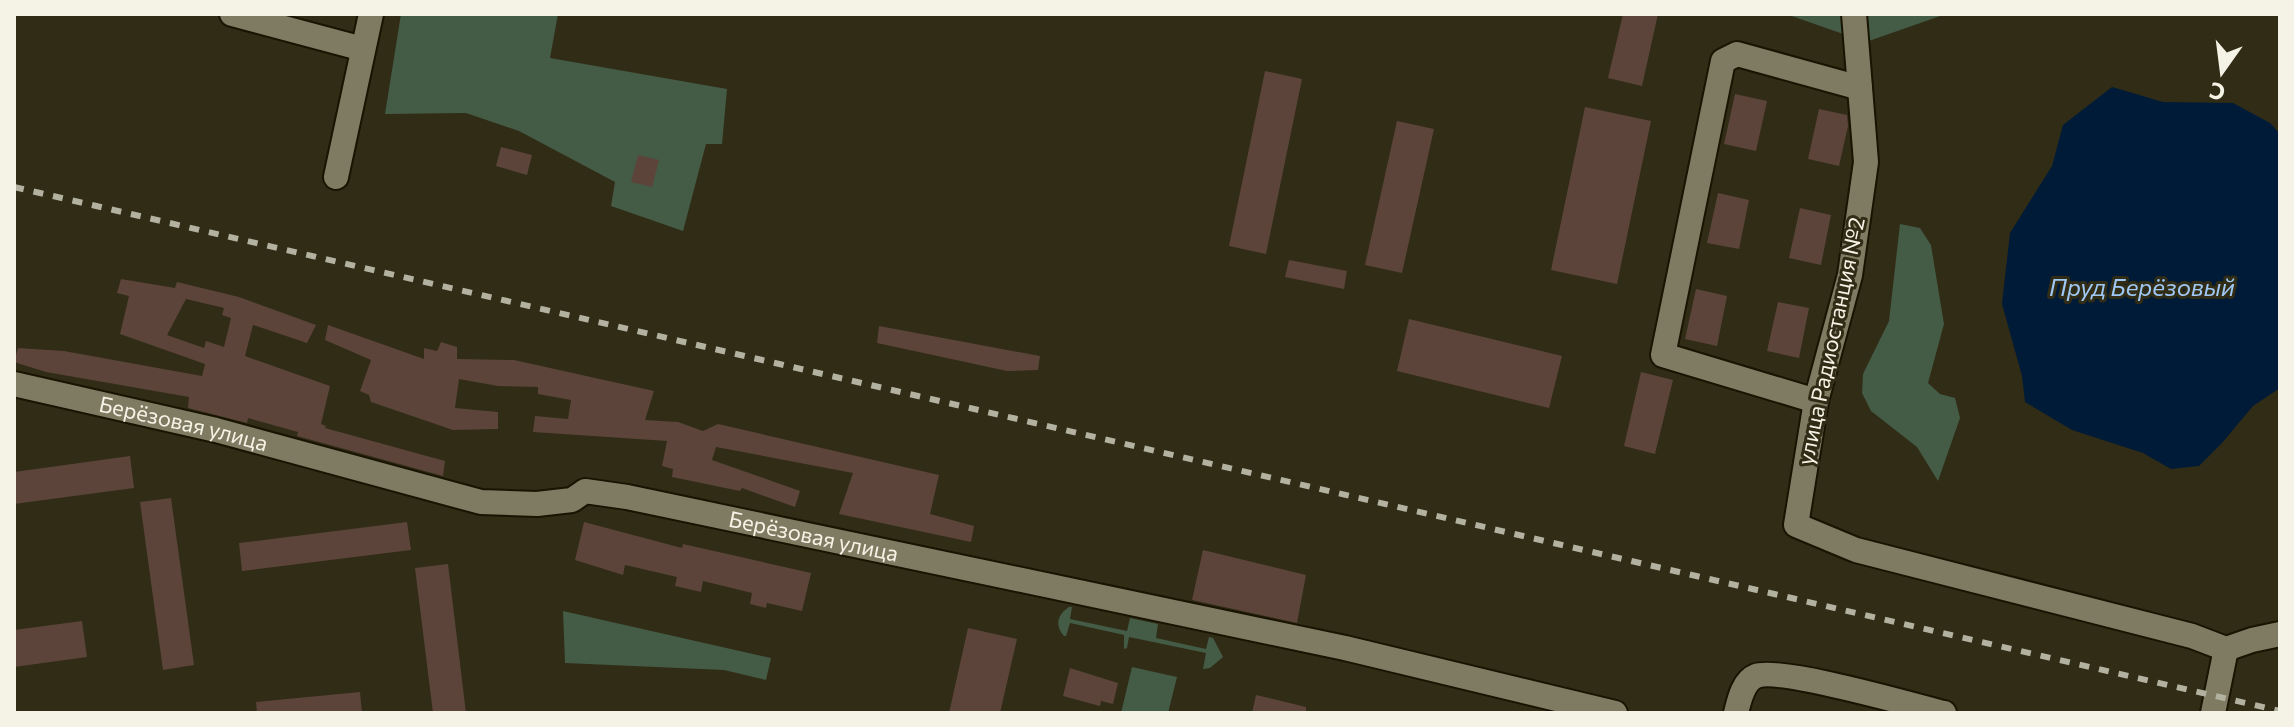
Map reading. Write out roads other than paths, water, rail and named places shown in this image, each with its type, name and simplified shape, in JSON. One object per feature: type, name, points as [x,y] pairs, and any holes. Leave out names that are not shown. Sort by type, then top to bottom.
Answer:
[{"type":"street","points":[[232,14],[363,49]]},
{"type":"street","points":[[336,177],[371,14]]},
{"type":"street","name":"улица Радиостанция №2","points":[[1854,14],[1866,162],[1850,275],[1816,401],[1796,525],[1856,550],[2192,636],[2226,649]]},
{"type":"street","points":[[1816,401],[1663,355],[1723,61],[1737,54],[1860,88]]},
{"type":"street","name":"Берёзовая улица","points":[[14,384],[216,430],[481,502],[537,504],[572,500],[585,491],[627,497],[1345,648],[1615,713]]},
{"type":"street","points":[[2213,713],[2226,649],[2280,634]]},
{"type":"street","points":[[1736,713],[1745,686],[1755,677],[1771,675],[1827,684],[1944,713]]},
{"type":"water","name":"Пруд Берёзовый","points":[[2112,87],[2163,102],[2233,103],[2270,123],[2280,134],[2280,388],[2253,406],[2199,466],[2171,469],[2143,453],[2072,430],[2025,402],[2022,376],[2002,304],[2010,233],[2052,166],[2063,125]]},
{"type":"railway","points":[[14,187],[2280,711]]}]
